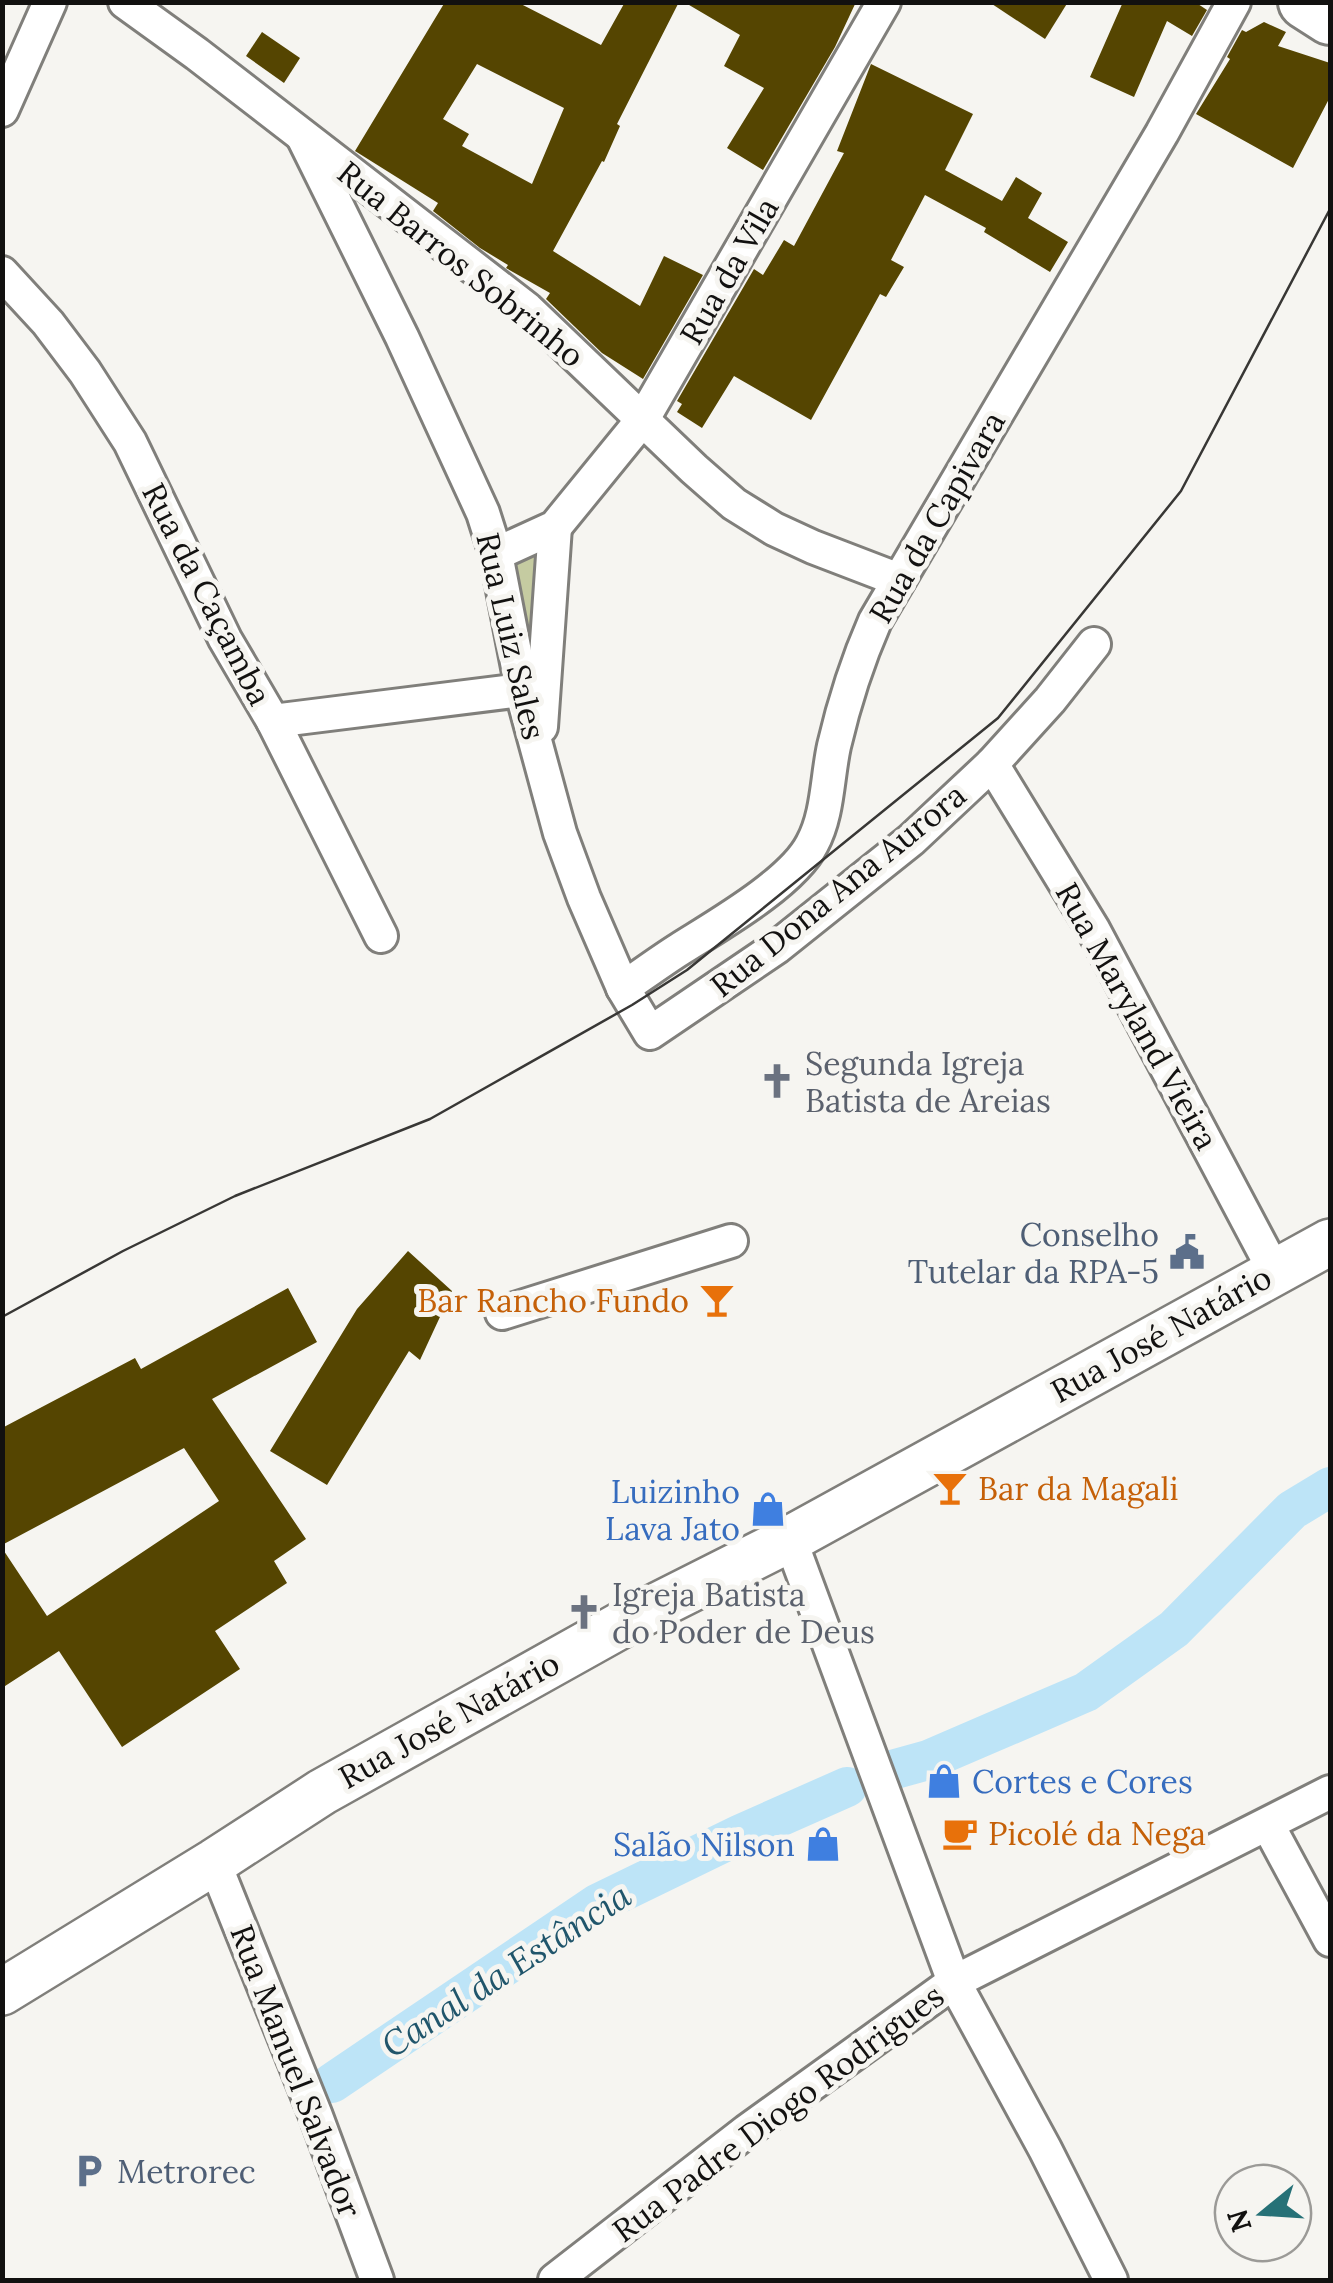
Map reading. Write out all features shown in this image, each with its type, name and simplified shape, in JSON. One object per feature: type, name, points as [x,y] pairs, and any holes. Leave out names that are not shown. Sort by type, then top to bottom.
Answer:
[{"type":"main road","points":[[1305,2],[1330,18]]},
{"type":"main road","name":"Rua José Natário","points":[[2,1992],[322,1792],[639,1614],[790,1539],[1330,1242]]},
{"type":"street","points":[[2,110],[50,2]]},
{"type":"street","name":"Rua Barros Sobrinho","points":[[125,2],[527,309],[734,504],[774,529],[899,580]]},
{"type":"street","name":"Rua da Vila","points":[[496,554],[555,527],[643,419],[884,2]]},
{"type":"street","name":"Rua da Capivara","points":[[623,988],[727,920],[794,870],[812,846],[860,656],[899,580],[1162,133],[1234,2]]},
{"type":"street","name":"Rua Luiz Sales","points":[[303,137],[483,513],[496,554],[538,758],[560,833],[623,988],[650,1034]]},
{"type":"street","name":"Rua da Caçamba","points":[[2,273],[48,323],[130,442],[225,639],[273,722],[381,936]]},
{"type":"street","points":[[538,758],[555,527]]},
{"type":"street","name":"Rua Dona Ana Aurora","points":[[650,1034],[792,936],[910,840],[992,764],[1094,644]]},
{"type":"street","points":[[273,722],[522,690]]},
{"type":"street","name":"Rua Maryland Vieira","points":[[992,764],[1093,929],[1275,1272]]},
{"type":"street","points":[[502,1313],[731,1241]]},
{"type":"street","points":[[790,1539],[954,1982]]},
{"type":"street","name":"Rua Padre Diogo Rodrigues","points":[[554,2280],[747,2131],[954,1982],[1330,1792]]},
{"type":"street","points":[[1268,1825],[1330,1940]]},
{"type":"street","name":"Rua Manuel Salvador","points":[[214,1862],[377,2280]]},
{"type":"street","name":"Rua Padre Diogo Rodrigues","points":[[954,1982],[1045,2149],[1110,2280]]},
{"type":"green space","points":[[545,544],[536,659],[501,570]]},
{"type":"building","points":[[445,2],[517,2],[601,45],[625,2],[679,2],[617,124],[620,126],[604,162],[553,251],[640,306],[664,256],[703,275],[643,379],[602,353],[546,299],[550,293],[506,268],[508,265],[433,211],[438,203],[355,151]],"holes":[[[477,64],[564,108],[532,184],[462,146],[469,134],[443,119]]]},
{"type":"building","points":[[684,2],[856,2],[835,47],[763,170],[727,148],[764,88],[724,66],[740,35]]},
{"type":"building","points":[[989,2],[1068,2],[1045,39]]},
{"type":"building","points":[[1123,2],[1195,2],[1207,10],[1192,36],[1167,21],[1134,97],[1090,77]]},
{"type":"building","points":[[1264,22],[1286,32],[1278,46],[1330,63],[1330,97],[1293,168],[1196,114],[1230,59],[1227,57],[1242,30],[1246,32]]},
{"type":"building","points":[[262,32],[300,58],[284,83],[246,56]]},
{"type":"building","points":[[871,64],[973,114],[945,170],[1002,201],[1016,177],[1042,193],[1028,218],[1068,242],[1050,272],[984,232],[986,228],[925,195],[891,260],[904,267],[886,297],[880,294],[811,420],[734,376],[702,428],[677,412],[682,404],[677,401],[754,269],[763,275],[784,240],[794,246],[844,153],[837,151]]},
{"type":"building","points":[[408,1251],[452,1291],[420,1360],[409,1351],[327,1485],[270,1451],[357,1309]]},
{"type":"building","points":[[288,1288],[317,1342],[212,1399],[306,1539],[274,1561],[287,1583],[215,1631],[240,1669],[122,1747],[59,1651],[2,1688],[2,1548],[47,1616],[219,1501],[184,1448],[2,1545],[2,1428],[135,1358],[141,1369]]},
{"type":"waterway","name":"Canal da Estância","points":[[881,1773],[928,1760],[1086,1692],[1174,1629],[1292,1510],[1330,1487]]},
{"type":"waterway","name":"Canal da Estância","points":[[332,2083],[597,1904],[847,1787]]},
{"type":"tram line","points":[[2,1317],[235,1196],[430,1119],[632,1005],[687,970],[998,718],[1181,491],[1330,209]]},
{"type":"place","name":"Segunda Igreja Batista de Areias","points":[[777,1081]]},
{"type":"place","name":"Conselho Tutelar da RPA-5","points":[[1187,1252]]},
{"type":"place","name":"Bar Rancho Fundo","points":[[717,1300]]},
{"type":"place","name":"Bar da Magali","points":[[950,1488]]},
{"type":"place","name":"Luizinho Lava Jato","points":[[768,1509]]},
{"type":"place","name":"Igreja Batista do Poder de Deus","points":[[584,1612]]},
{"type":"place","name":"Cortes e Cores","points":[[944,1781]]},
{"type":"place","name":"Picolé da Nega","points":[[960,1833]]},
{"type":"place","name":"Salão Nilson","points":[[823,1844]]},
{"type":"place","name":"Metrorec","points":[[89,2171]]}]
